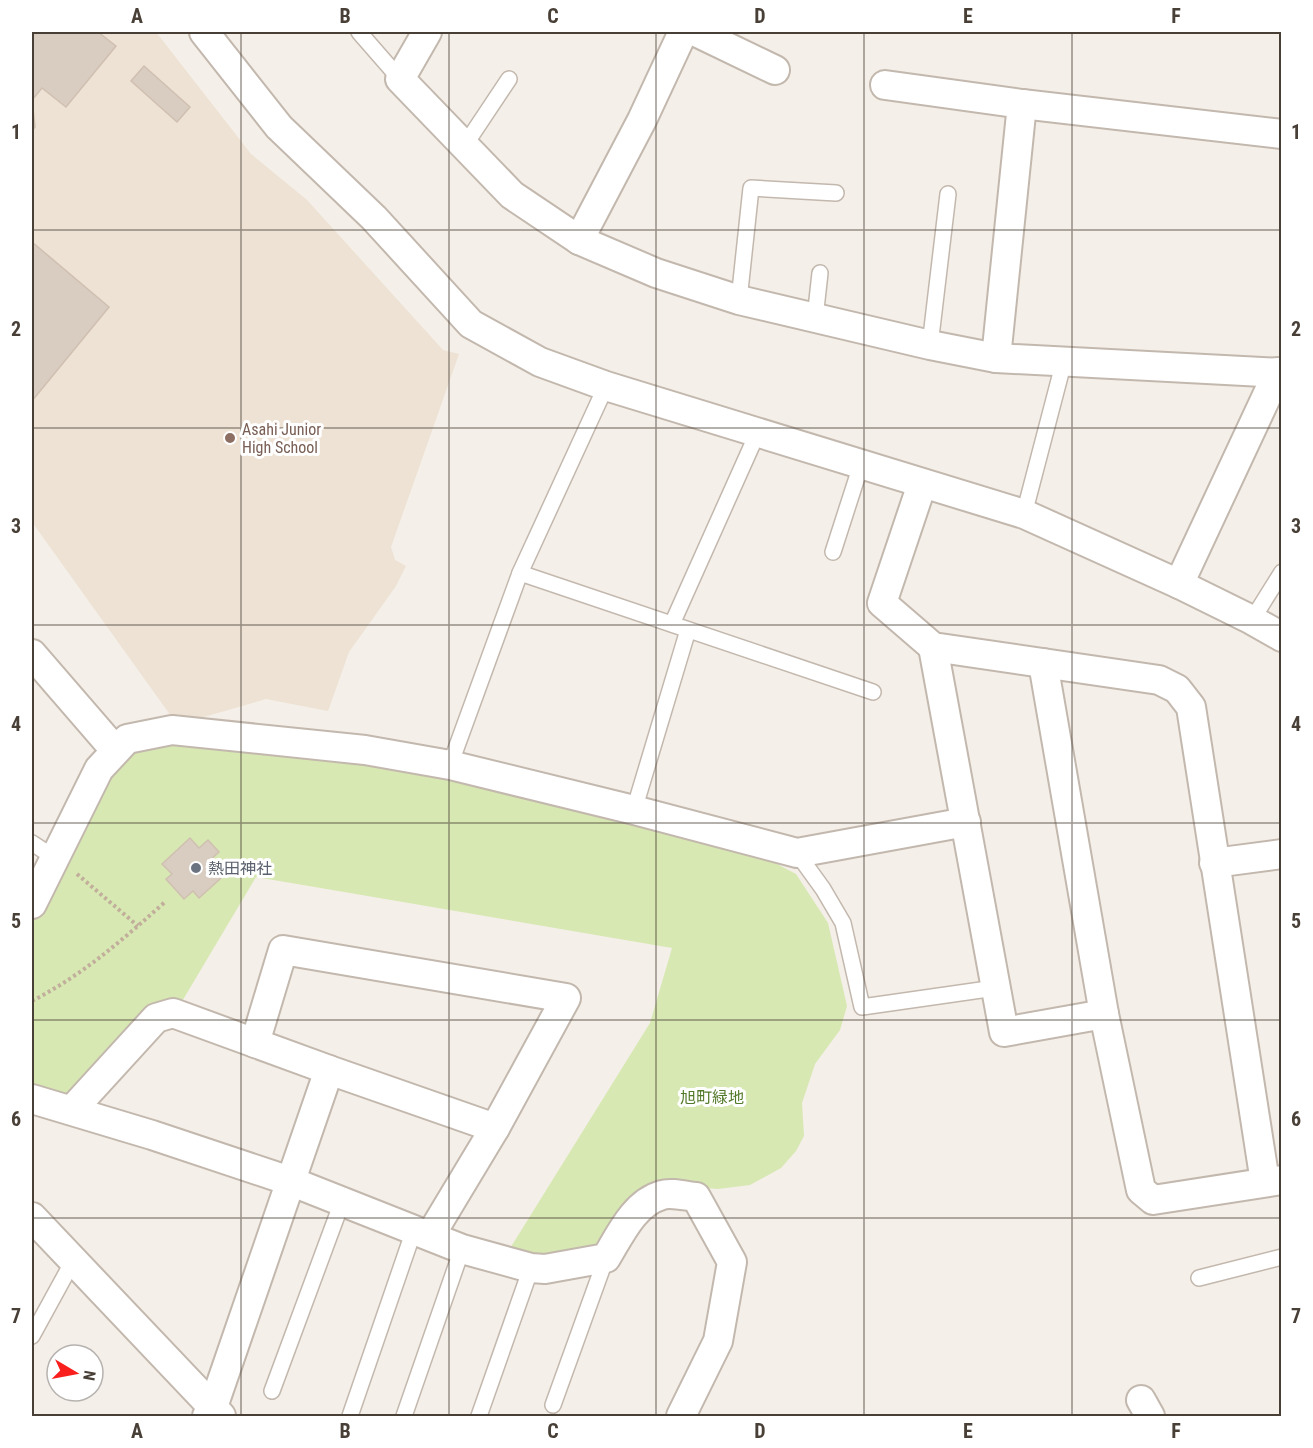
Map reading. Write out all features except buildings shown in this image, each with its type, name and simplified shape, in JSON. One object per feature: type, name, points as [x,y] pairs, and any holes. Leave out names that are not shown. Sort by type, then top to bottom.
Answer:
[{"type":"street","points":[[204,32],[279,127],[374,218],[471,324],[540,362],[606,386],[1024,514],[1179,584],[1281,637]]},
{"type":"street","points":[[427,32],[400,79],[513,195],[579,240],[656,273],[739,300],[930,345],[996,358],[1280,372],[1179,584]]},
{"type":"street","points":[[579,240],[642,120],[684,32]]},
{"type":"street","points":[[696,32],[775,70]]},
{"type":"street","points":[[885,85],[1022,104],[1281,134]]},
{"type":"street","points":[[996,358],[1022,104]]},
{"type":"street","points":[[922,484],[882,603],[933,647],[1043,663],[1159,680],[1177,689],[1191,707],[1214,863],[1273,1181],[1153,1200],[1142,1190],[1104,1014],[1043,663]]},
{"type":"street","points":[[933,647],[1004,1032],[1104,1014]]},
{"type":"street","points":[[32,654],[115,750]]},
{"type":"street","points":[[32,904],[43,850],[99,769],[127,739],[172,730],[365,750],[450,765],[797,853],[966,822]]},
{"type":"street","points":[[1214,863],[1281,854]]},
{"type":"street","points":[[255,1043],[283,950],[566,998],[495,1128],[422,1233]]},
{"type":"street","points":[[72,1110],[156,1018],[173,1013],[495,1128]]},
{"type":"street","points":[[32,1217],[214,1413],[328,1070]]},
{"type":"street","points":[[32,1099],[290,1182],[462,1249],[531,1268],[545,1269],[606,1258],[628,1220],[648,1202],[664,1194],[696,1197],[732,1262],[718,1341],[681,1416]]},
{"type":"lane","points":[[359,32],[400,79]]},
{"type":"lane","points":[[465,145],[508,79]]},
{"type":"lane","points":[[739,300],[751,188],[836,193]]},
{"type":"lane","points":[[930,345],[948,194]]},
{"type":"lane","points":[[815,318],[820,273]]},
{"type":"lane","points":[[1024,514],[1064,362]]},
{"type":"lane","points":[[450,765],[520,573],[606,386]]},
{"type":"lane","points":[[672,624],[757,434]]},
{"type":"lane","points":[[833,552],[861,465]]},
{"type":"lane","points":[[1252,620],[1281,572]]},
{"type":"lane","points":[[520,573],[873,692]]},
{"type":"lane","points":[[634,810],[688,630]]},
{"type":"lane","points":[[797,853],[824,889],[843,923],[862,1008],[995,988]]},
{"type":"lane","points":[[272,1391],[342,1202]]},
{"type":"lane","points":[[350,1416],[422,1233]]},
{"type":"lane","points":[[404,1416],[462,1249]]},
{"type":"lane","points":[[1199,1278],[1281,1257]]},
{"type":"lane","points":[[553,1406],[606,1258]]},
{"type":"lane","points":[[32,1336],[73,1261]]},
{"type":"lane","points":[[479,1416],[531,1268]]},
{"type":"path","points":[[43,850],[110,900],[138,926]]},
{"type":"path","points":[[32,1001],[62,985],[107,954],[165,902]]},
{"type":"shaded area","name":"Asahi Junior High School","points":[[32,32],[156,32],[251,154],[307,200],[443,350],[459,354],[391,547],[395,560],[406,566],[396,586],[349,652],[328,711],[266,699],[193,720],[171,716],[32,522]]},
{"type":"green space","name":"旭町緑地","points":[[166,740],[364,762],[448,778],[756,853],[796,874],[828,923],[847,1006],[840,1030],[815,1064],[802,1103],[804,1136],[796,1151],[781,1168],[750,1185],[718,1189],[681,1186],[606,1246],[547,1260],[509,1250],[650,1023],[672,948],[256,877],[181,1003],[68,1101],[32,1091],[32,925],[109,775],[133,748]]},
{"type":"place","name":"Asahi Junior High School","points":[[230,438]]},
{"type":"place","name":"熱田神社","points":[[196,868]]}]
